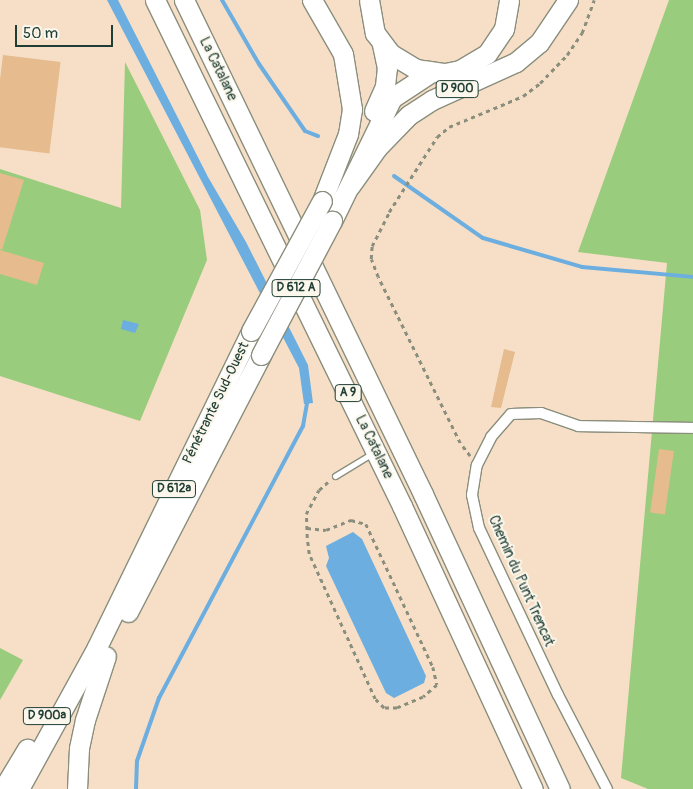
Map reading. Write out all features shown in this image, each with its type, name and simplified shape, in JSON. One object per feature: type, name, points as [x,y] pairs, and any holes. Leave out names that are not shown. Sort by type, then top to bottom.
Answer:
[{"type":"highway","name":"La Catalane","points":[[155,0],[376,451],[533,789]]},
{"type":"highway","name":"La Catalane","points":[[184,0],[423,494],[560,789]]},
{"type":"highway","points":[[312,0],[343,54],[352,109],[348,134],[322,201]]},
{"type":"highway","points":[[382,44],[403,63],[430,72],[460,70],[487,54],[504,30],[509,0]]},
{"type":"highway","name":"D 900","points":[[350,186],[378,148],[409,115],[432,100],[516,62],[539,42],[568,0]]},
{"type":"highway","name":"Pénétrante Sud-Ouest","points":[[19,789],[102,652],[251,332],[322,201],[379,103],[387,68],[382,44],[366,3]]},
{"type":"highway","points":[[350,186],[392,98],[430,72]]},
{"type":"highway","name":"D 612 A","points":[[261,355],[350,186]]},
{"type":"highway","name":"Pénétrante Sud-Ouest","points":[[32,789],[102,652],[261,355]]},
{"type":"highway","points":[[77,789],[85,720],[102,652]]},
{"type":"highway","name":"D 900a","points":[[3,789],[72,674],[102,652]]},
{"type":"street","name":"Chemin du Punt Trencat","points":[[607,789],[558,696],[479,528],[472,495],[477,466],[491,438],[511,414],[542,413],[578,426],[693,428]]},
{"type":"lane","points":[[335,476],[376,451]]},
{"type":"path","points":[[477,466],[460,443],[378,277],[371,259],[372,246],[389,212],[437,137],[449,127],[523,96],[540,83],[567,55],[582,33],[594,0]]},
{"type":"path","points":[[306,528],[326,530],[351,520],[366,524],[434,667],[437,685],[423,697],[397,708],[384,708],[375,699],[309,554],[306,528],[306,514],[319,490],[335,476]]},
{"type":"green space","points":[[669,0],[693,0],[693,789],[648,789],[621,778],[667,263],[578,252]]},
{"type":"green space","points":[[125,62],[200,210],[207,260],[140,421],[0,376],[0,169],[121,208]]},
{"type":"green space","points":[[0,648],[23,660],[0,700]]},
{"type":"water","points":[[107,0],[118,0],[208,177],[246,242],[308,365],[313,403],[304,404],[299,368]]},
{"type":"water","points":[[123,320],[139,324],[135,333],[121,329]]},
{"type":"water","points":[[353,532],[362,539],[426,676],[424,683],[394,698],[386,693],[326,566],[329,558],[326,546]]},
{"type":"building","points":[[3,55],[61,62],[49,153],[0,147],[0,79]]},
{"type":"building","points":[[0,173],[24,180],[2,250],[0,249]]},
{"type":"building","points":[[0,250],[44,263],[37,285],[0,274]]},
{"type":"building","points":[[504,349],[515,352],[501,408],[491,407]]},
{"type":"building","points":[[659,449],[674,451],[665,514],[650,512]]},
{"type":"waterway","points":[[222,0],[259,64],[305,131],[318,136]]},
{"type":"waterway","points":[[394,176],[483,238],[582,267],[693,277]]},
{"type":"waterway","points":[[136,789],[137,761],[159,698],[303,426],[308,399]]}]
